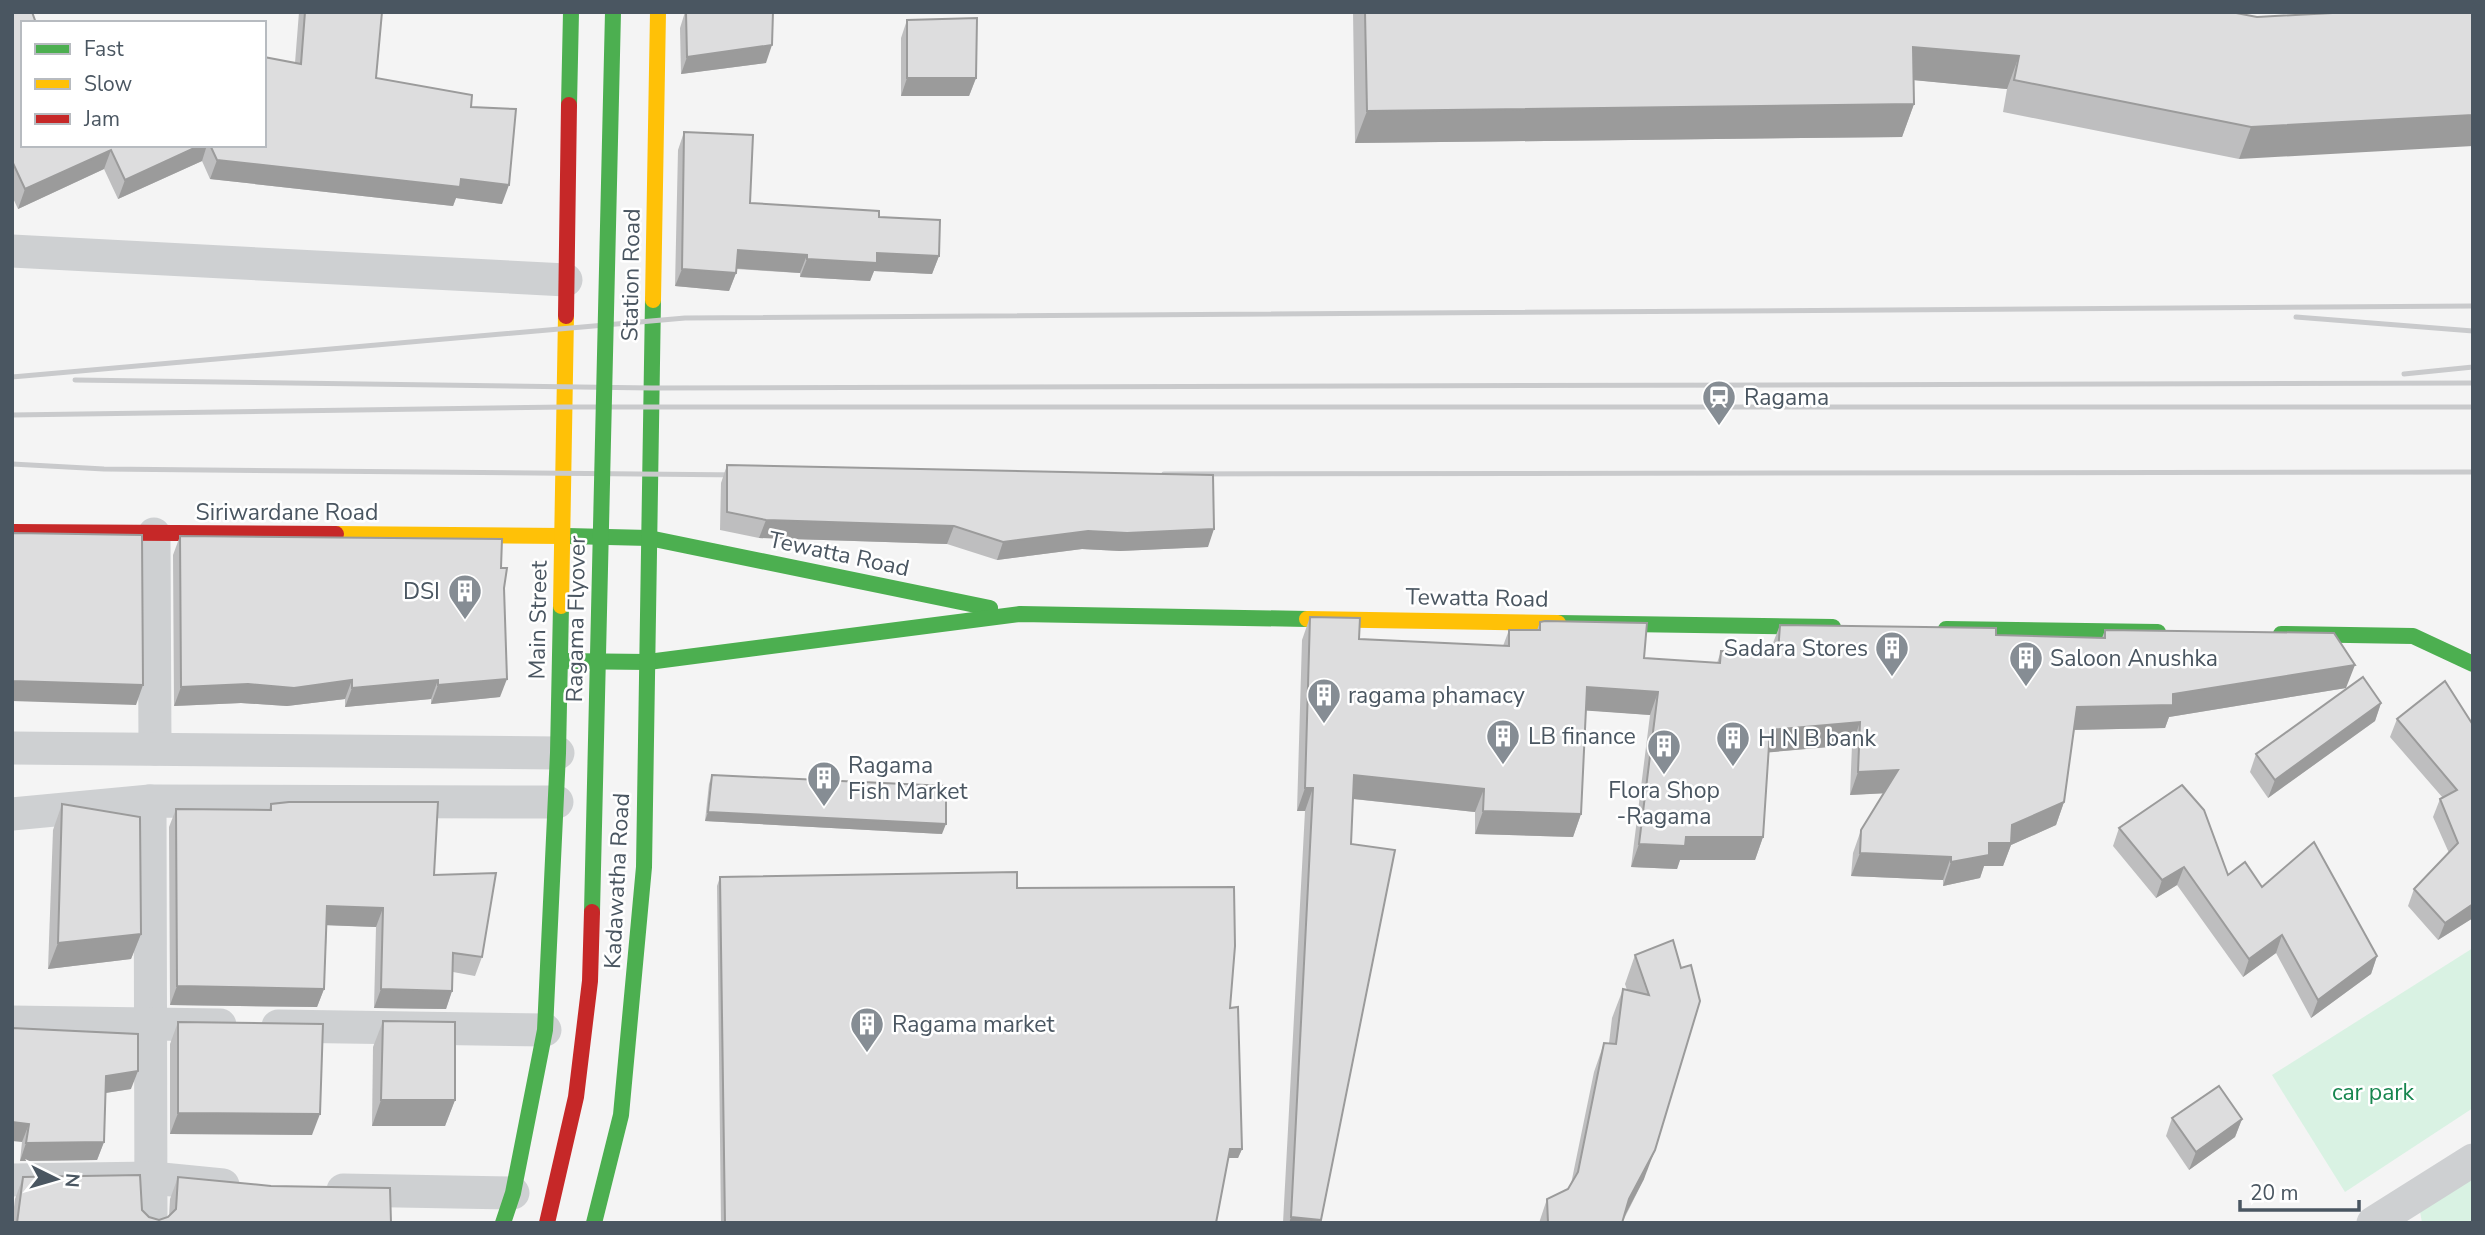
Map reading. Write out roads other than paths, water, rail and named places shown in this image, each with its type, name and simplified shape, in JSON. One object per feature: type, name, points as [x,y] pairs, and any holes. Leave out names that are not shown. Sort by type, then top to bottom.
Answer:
[{"type":"main road","name":"Main Street","points":[[508,1208],[545,1030],[557,802],[561,661],[571,12]]},
{"type":"main road","name":"Ragama Flyover","points":[[547,1223],[576,1097],[590,981],[613,12]]},
{"type":"main road","name":"Station Road","points":[[649,538],[658,12]]},
{"type":"main road","name":"Siriwardane Road","points":[[12,532],[649,538]]},
{"type":"main road","name":"Tewatta Road","points":[[649,538],[1020,614]]},
{"type":"main road","name":"Kadawatha Road","points":[[594,1223],[623,1101],[644,867],[649,538]]},
{"type":"main road","name":"Tewatta Road","points":[[561,661],[648,662],[1020,614],[1856,627]]},
{"type":"main road","points":[[1926,628],[2176,632]]},
{"type":"main road","points":[[2260,634],[2413,636],[2473,664]]},
{"type":"street","points":[[12,251],[566,279]]},
{"type":"street","points":[[154,534],[155,749]]},
{"type":"street","points":[[12,748],[558,752]]},
{"type":"street","points":[[150,801],[151,1223]]},
{"type":"street","points":[[12,814],[150,801],[557,802]]},
{"type":"street","points":[[12,1022],[545,1030]]},
{"type":"street","points":[[2373,1223],[2473,1160]]},
{"type":"street","points":[[12,1180],[152,1178],[249,1187]]},
{"type":"street","points":[[318,1189],[508,1208]]},
{"type":"railway","points":[[12,377],[685,318],[2473,306]]},
{"type":"railway","points":[[2296,317],[2473,331]]},
{"type":"railway","points":[[2404,374],[2473,367]]},
{"type":"railway","points":[[75,380],[652,388],[2473,383]]},
{"type":"railway","points":[[12,415],[564,407],[2473,407]]},
{"type":"railway","points":[[12,464],[104,469],[744,475]]},
{"type":"railway","points":[[1164,474],[2473,472]]},
{"type":"place","name":"Ragama","points":[[1719,427]]},
{"type":"place","name":"DSI","points":[[465,621]]},
{"type":"place","name":"Sadara Stores","points":[[1892,678]]},
{"type":"place","name":"Saloon Anushka","points":[[2026,688]]},
{"type":"place","name":"ragama phamacy","points":[[1324,725]]},
{"type":"place","name":"LB finance","points":[[1503,766]]},
{"type":"place","name":"H N B bank","points":[[1733,768]]},
{"type":"place","name":"Flora Shop -Ragama","points":[[1664,776]]},
{"type":"place","name":"Ragama Fish Market","points":[[824,808]]},
{"type":"place","name":"Ragama market","points":[[867,1054]]},
{"type":"park label","name":"car park","points":[[2373,1092]]}]
